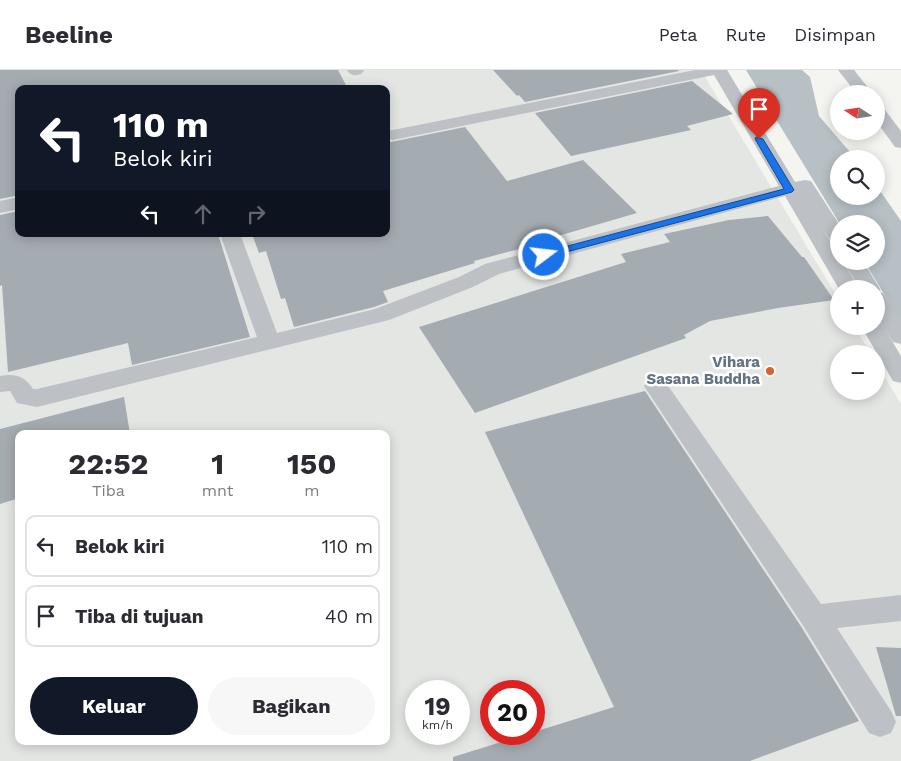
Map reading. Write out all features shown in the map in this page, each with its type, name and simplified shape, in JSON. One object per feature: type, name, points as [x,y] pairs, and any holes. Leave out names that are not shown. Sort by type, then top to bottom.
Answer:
[{"type":"street","points":[[393,135],[718,70],[797,188],[830,227]]},
{"type":"street","points":[[736,70],[844,280]]},
{"type":"street","points":[[846,70],[858,85]]},
{"type":"street","points":[[885,121],[901,143]]},
{"type":"street","points":[[0,384],[12,382],[19,384],[25,397],[37,398],[270,343],[381,315],[466,282],[492,269],[797,188]]},
{"type":"street","points":[[0,207],[15,204]]},
{"type":"street","points":[[231,237],[270,343]]},
{"type":"street","points":[[885,312],[901,337]]},
{"type":"street","points":[[877,335],[901,375]]},
{"type":"street","points":[[656,386],[814,618],[880,722]]},
{"type":"street","points":[[814,618],[901,608]]},
{"type":"shaded area","points":[[0,70],[701,70],[830,285],[830,335],[859,335],[866,345],[830,345],[830,400],[885,400],[885,378],[901,404],[901,761],[0,761]]},
{"type":"shaded area","points":[[746,70],[802,70],[810,77],[819,116],[830,129],[830,140],[840,140],[848,150],[830,150],[830,205],[885,205],[885,198],[901,221],[901,322],[885,296],[885,280],[876,280],[869,270],[885,270],[885,215],[835,215]]},
{"type":"building","points":[[0,70],[338,70],[346,85],[15,85],[15,196],[0,199]]},
{"type":"building","points":[[493,70],[678,70],[679,71],[525,102]]},
{"type":"building","points":[[692,81],[733,114],[687,126],[691,130],[571,156],[535,113]]},
{"type":"building","points":[[465,127],[507,181],[583,160],[637,213],[558,236],[560,238],[474,261],[475,263],[383,291],[388,302],[374,307],[294,327],[285,298],[281,299],[266,251],[259,253],[253,237],[390,237],[390,142]]},
{"type":"building","points":[[15,212],[15,237],[219,237],[250,337],[132,365],[128,343],[8,372],[2,285],[0,286],[0,215]]},
{"type":"building","points":[[768,216],[802,257],[804,257],[830,294],[830,301],[710,321],[684,335],[686,338],[475,413],[419,327],[626,262],[621,254],[670,242],[664,234],[729,220]]},
{"type":"building","points":[[645,391],[802,628],[859,721],[750,761],[453,761],[453,757],[492,745],[545,745],[545,729],[614,707],[485,432]]},
{"type":"building","points":[[124,397],[129,430],[15,430],[15,499],[0,504],[0,429]]},
{"type":"building","points":[[876,647],[901,648],[901,716],[896,716]]},
{"type":"place","name":"Vihara Sasana Buddha","points":[[770,371]]},
{"type":"route","points":[[544,255],[789,190],[759,139]]}]
